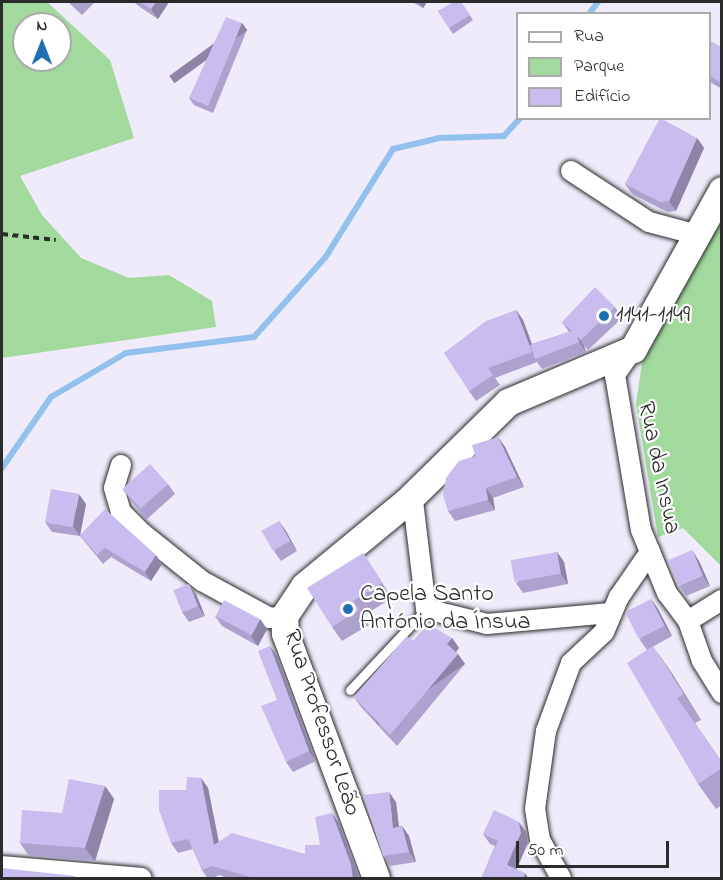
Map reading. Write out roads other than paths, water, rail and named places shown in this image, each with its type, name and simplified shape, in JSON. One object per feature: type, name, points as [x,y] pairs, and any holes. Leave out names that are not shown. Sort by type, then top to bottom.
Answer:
[{"type":"street","points":[[571,171],[649,222],[698,235]]},
{"type":"street","points":[[633,349],[722,190]]},
{"type":"street","name":"Rua Professor Leão","points":[[376,879],[285,633],[284,616],[304,586],[427,479],[508,402],[633,349]]},
{"type":"street","name":"Rua da Insua","points":[[633,349],[615,375],[629,470],[650,552],[667,593],[688,621],[702,661],[722,693]]},
{"type":"street","points":[[121,465],[114,488],[121,512],[142,533],[202,581],[270,618],[284,616]]},
{"type":"street","points":[[427,479],[413,501],[426,609],[487,624],[611,613]]},
{"type":"street","points":[[561,879],[540,840],[538,774],[546,731],[571,663],[604,632],[611,613],[650,552]]},
{"type":"street","points":[[688,621],[722,600]]},
{"type":"street","points":[[2,866],[141,879]]},
{"type":"lane","points":[[350,690],[426,609]]},
{"type":"waterway","points":[[590,12],[598,2]]},
{"type":"waterway","points":[[2,468],[51,397],[126,353],[254,337],[325,258],[393,149],[440,138],[504,136],[518,120]]},
{"type":"place","name":"1141-1149","points":[[604,316]]},
{"type":"place","name":"Capela Santo António da Ínsua","points":[[348,609]]}]
